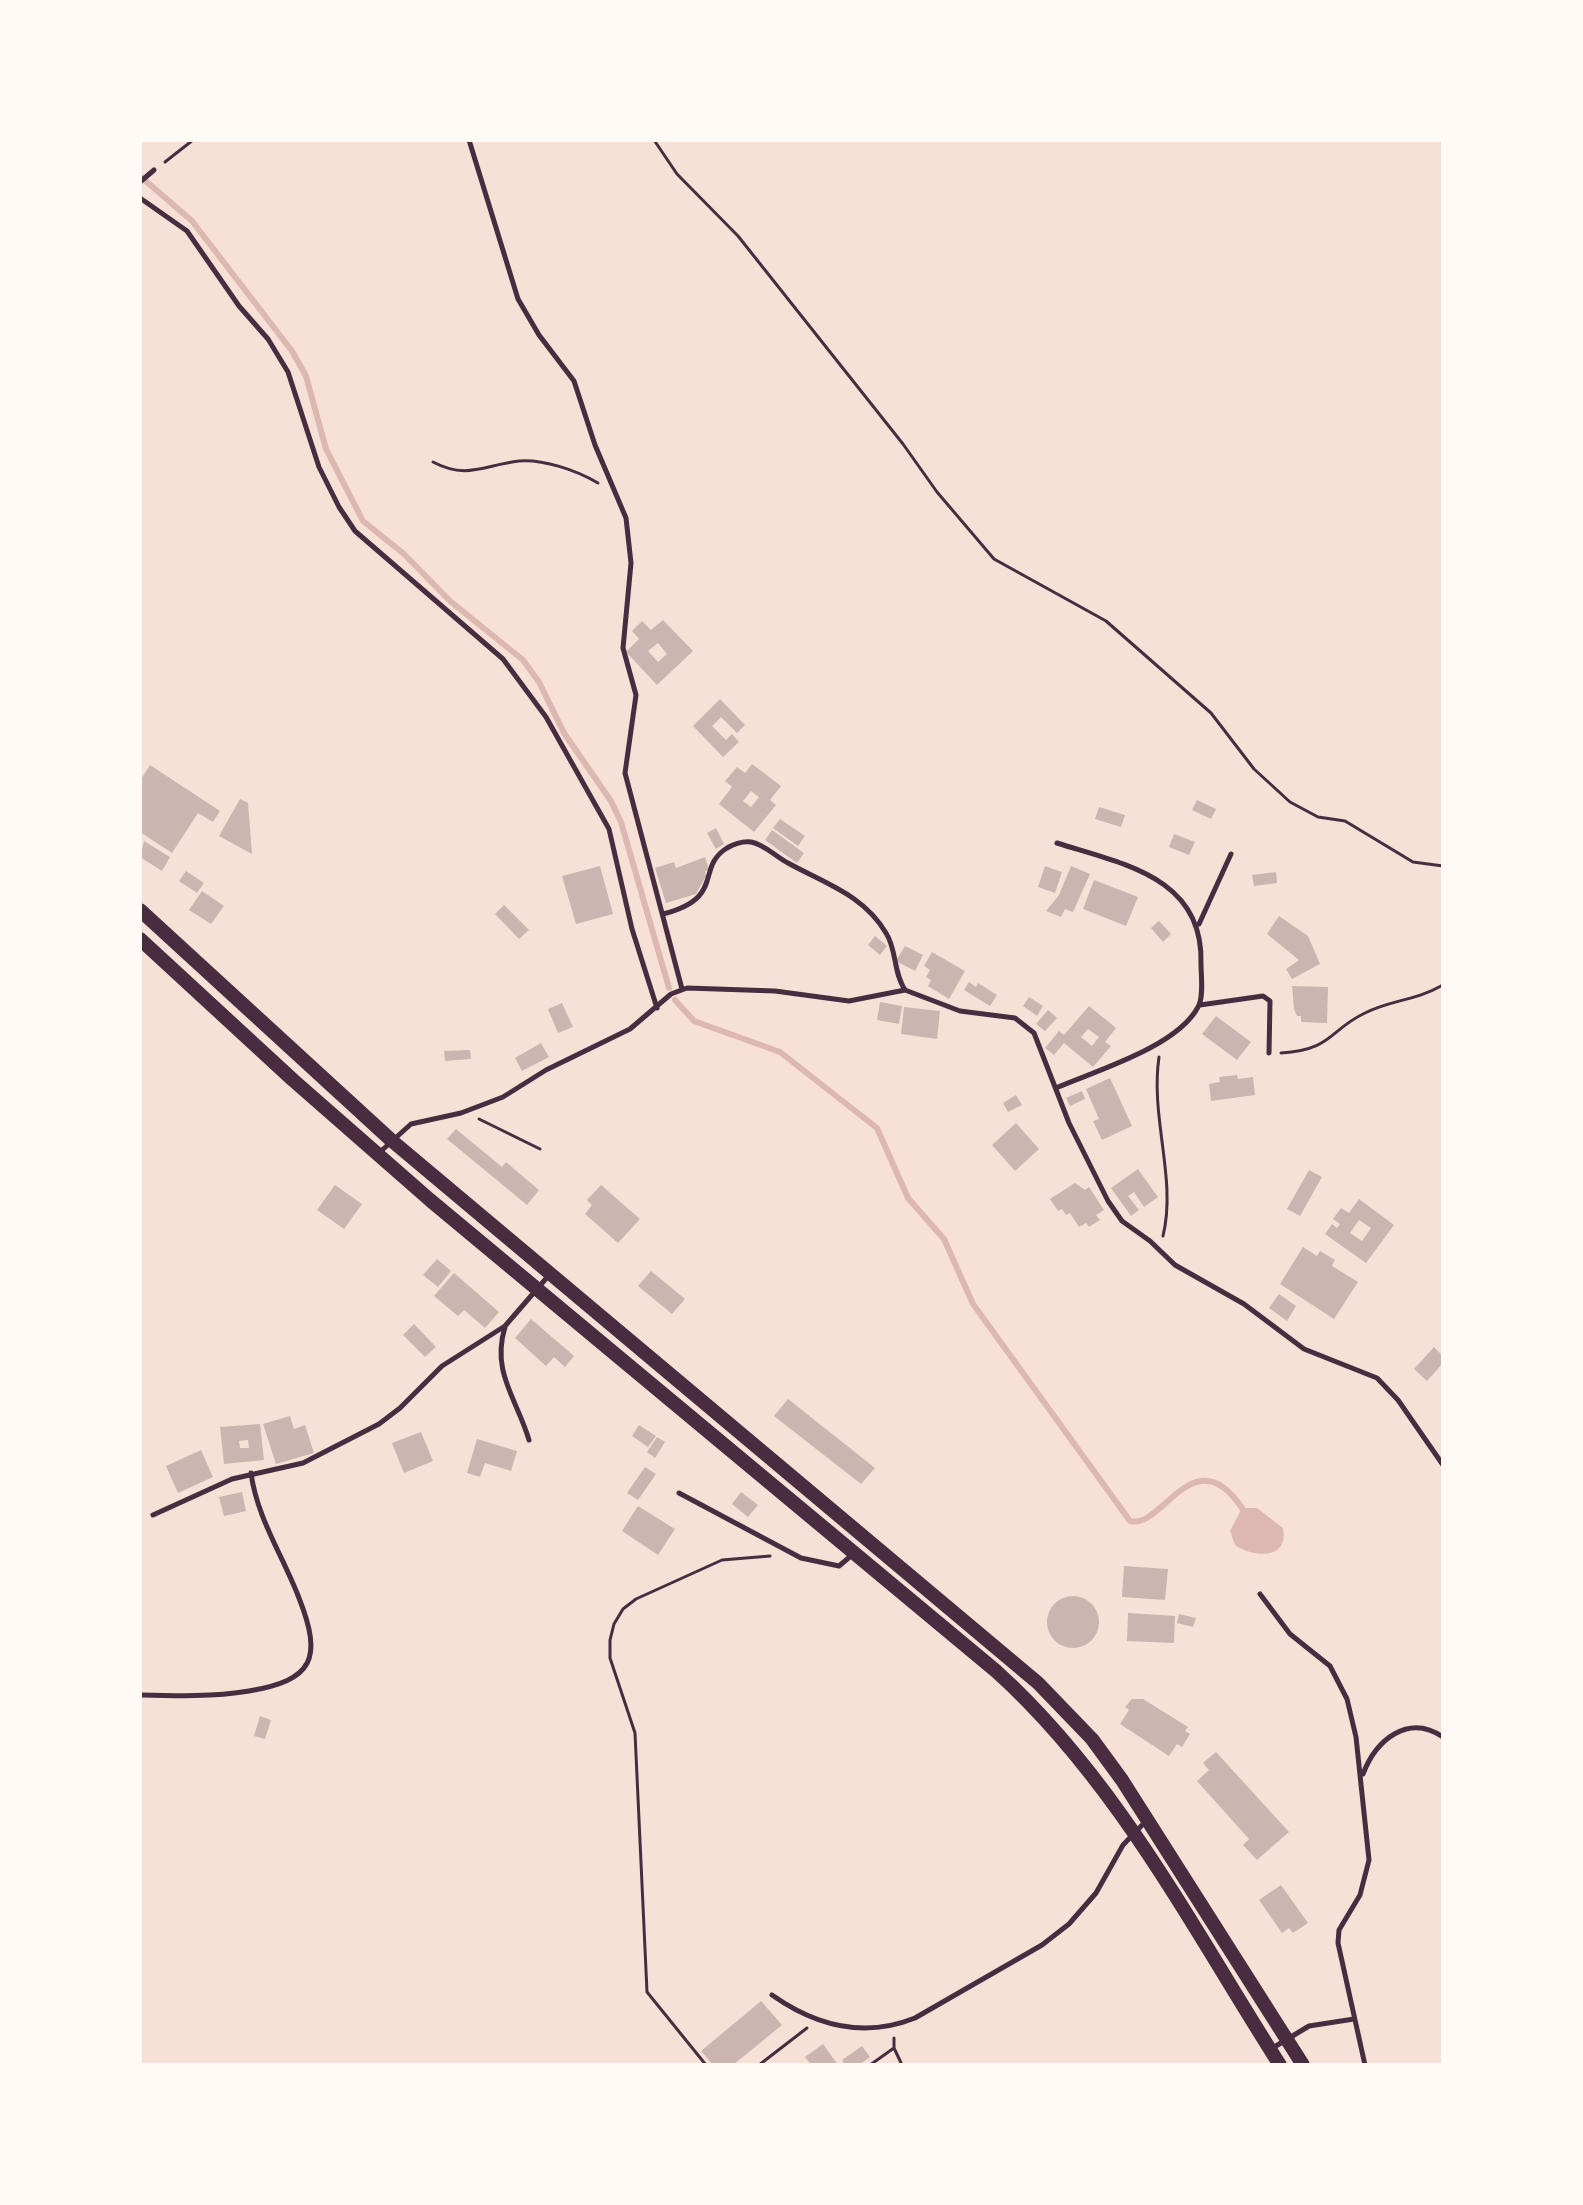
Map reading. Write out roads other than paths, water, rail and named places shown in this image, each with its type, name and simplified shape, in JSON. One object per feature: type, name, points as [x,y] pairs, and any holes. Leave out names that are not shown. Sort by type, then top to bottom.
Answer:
[{"type":"main road","points":[[140,910],[391,1140],[1017,1664],[1092,1739],[1148,1819],[1303,2065]]},
{"type":"main road","points":[[140,939],[378,1155],[854,1552],[1045,1717],[1090,1771],[1133,1834],[1280,2065]]},
{"type":"lane","points":[[469,140],[518,299],[539,335],[574,381],[595,445],[618,495],[630,538],[630,584],[623,648],[636,695],[625,773],[682,989]]},
{"type":"lane","points":[[140,182],[154,170]]},
{"type":"lane","points":[[140,198],[187,231],[239,306],[268,339],[288,372],[319,467],[355,531],[503,659],[546,717],[609,829],[632,929],[657,1008]]},
{"type":"lane","points":[[663,914],[693,904],[700,897],[723,851],[742,842],[754,842],[841,890],[876,919],[888,935],[894,968],[905,990]]},
{"type":"lane","points":[[1057,843],[1155,877],[1199,924],[1202,940],[1200,1005]]},
{"type":"lane","points":[[1199,924],[1231,854]]},
{"type":"lane","points":[[378,1155],[391,1140],[420,1121],[461,1113],[503,1097],[546,1070],[620,1035],[671,994],[682,989],[775,991],[849,1001],[905,990],[960,1011],[1022,1021],[1039,1042],[1056,1088],[1115,1212],[1159,1251],[1200,1281],[1244,1304],[1304,1349],[1377,1378],[1408,1413],[1443,1465]]},
{"type":"lane","points":[[1056,1088],[1162,1040],[1200,1005],[1263,996],[1270,1001],[1269,1053]]},
{"type":"lane","points":[[153,1515],[251,1473],[303,1463],[379,1424],[442,1366],[505,1326],[552,1273]]},
{"type":"lane","points":[[505,1326],[500,1356],[501,1373],[529,1440]]},
{"type":"lane","points":[[140,1695],[216,1697],[290,1683],[305,1667],[311,1645],[305,1615],[259,1509],[251,1473]]},
{"type":"lane","points":[[679,1493],[801,1558],[839,1566],[854,1552]]},
{"type":"lane","points":[[1260,1594],[1290,1634],[1330,1666],[1347,1699],[1362,1775],[1369,1860],[1367,1878],[1339,1930],[1365,2065]]},
{"type":"lane","points":[[1362,1775],[1370,1755],[1399,1730],[1417,1726],[1431,1728],[1443,1737]]},
{"type":"lane","points":[[772,1995],[817,2020],[852,2027],[893,2027],[979,1982],[1069,1924],[1096,1893],[1112,1861],[1148,1819]]},
{"type":"lane","points":[[1270,2049],[1318,2023],[1354,2019]]},
{"type":"waterway","points":[[140,176],[192,221],[292,351],[306,376],[326,449],[363,521],[404,554],[450,601],[523,660],[539,682],[564,733],[611,801],[621,822],[669,988]]},
{"type":"waterway","points":[[675,1000],[694,1021],[780,1052],[877,1128],[908,1198],[944,1239],[973,1304],[1130,1521],[1142,1520],[1154,1513],[1194,1483],[1209,1481],[1225,1488],[1242,1508]]}]
